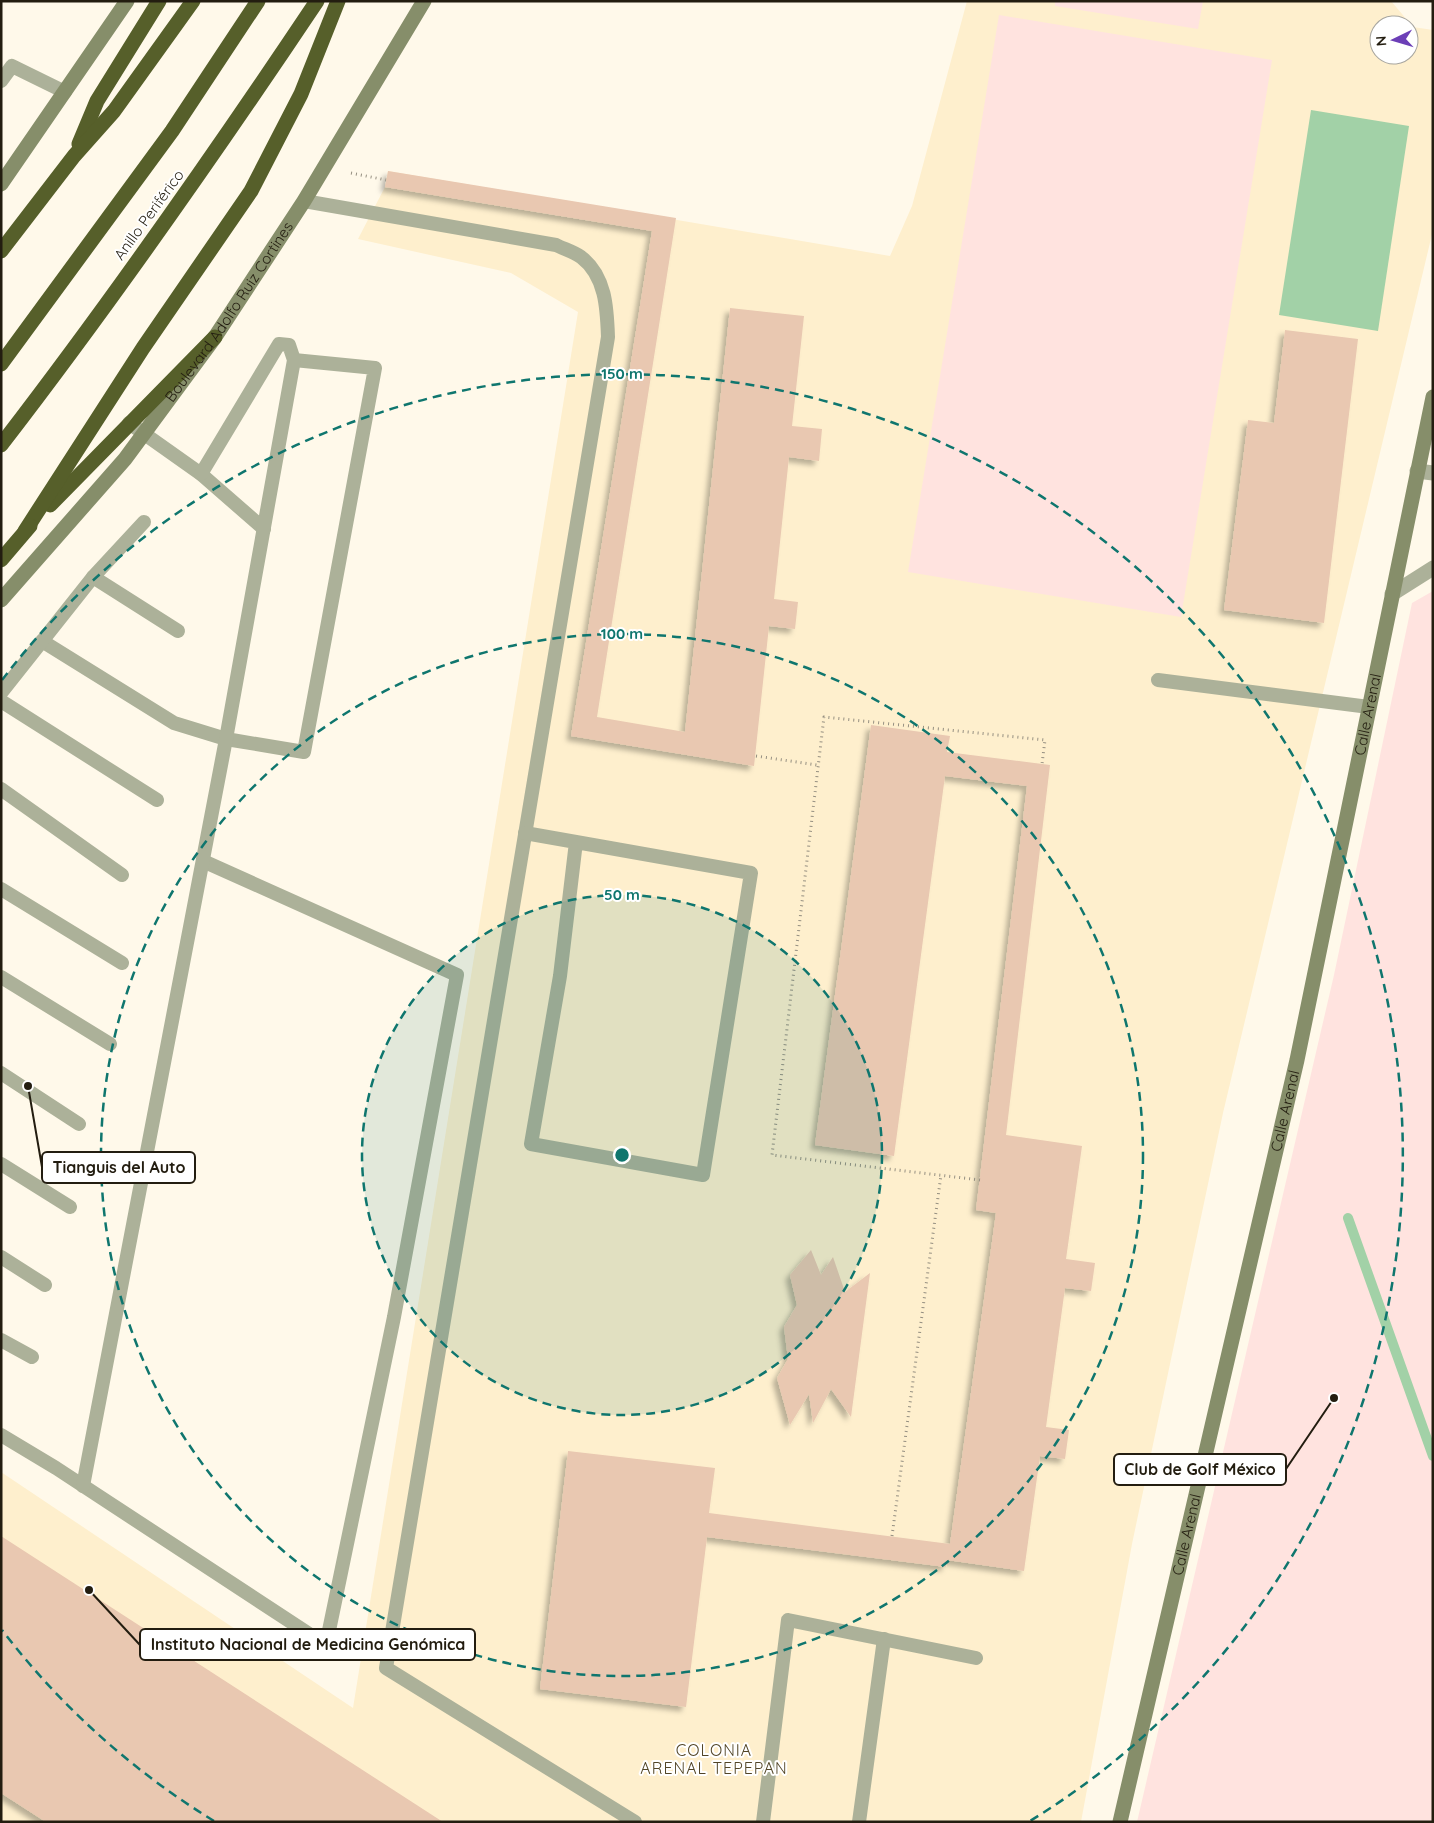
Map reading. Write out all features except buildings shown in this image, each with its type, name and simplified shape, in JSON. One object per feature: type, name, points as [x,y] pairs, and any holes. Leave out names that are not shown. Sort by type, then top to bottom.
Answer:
[{"type":"highway","points":[[74,156],[98,100],[159,1]]},
{"type":"highway","points":[[1,251],[74,156],[114,111],[194,1]]},
{"type":"highway","name":"Anillo Periférico","points":[[1,364],[172,131],[258,1]]},
{"type":"highway","name":"Anillo Periférico","points":[[1,445],[59,370],[218,150],[317,1]]},
{"type":"highway","points":[[25,532],[143,348],[251,192],[300,94],[338,1]]},
{"type":"highway","points":[[1,560],[25,532],[129,423],[215,337]]},
{"type":"street","points":[[1,184],[127,1]]},
{"type":"street","name":"Boulevard Adolfo Ruiz Cortines","points":[[1,600],[125,459],[215,337],[304,200],[424,1]]},
{"type":"street","name":"Calle Arenal","points":[[1120,1822],[1297,1060],[1417,471],[1427,450],[1433,397]]},
{"type":"street","points":[[1417,471],[1433,474]]},
{"type":"street","points":[[1392,594],[1433,568]]},
{"type":"lane","points":[[1,81],[6,64],[65,92]]},
{"type":"lane","points":[[304,200],[556,245],[581,258],[600,281],[607,308],[608,337],[386,1668],[634,1822]]},
{"type":"lane","points":[[83,1486],[203,861],[264,529],[294,360],[289,345],[279,344],[201,474]]},
{"type":"lane","points":[[42,641],[174,723],[226,738],[304,752],[375,368],[294,360]]},
{"type":"lane","points":[[129,423],[201,474],[264,529]]},
{"type":"lane","points":[[1,693],[94,577],[144,522]]},
{"type":"lane","points":[[94,577],[178,631]]},
{"type":"lane","points":[[1158,680],[1369,707]]},
{"type":"lane","points":[[1,701],[157,800]]},
{"type":"lane","points":[[1,789],[122,875]]},
{"type":"lane","points":[[525,833],[576,842],[751,873],[703,1175],[530,1144],[560,976],[576,842]]},
{"type":"lane","points":[[1,1435],[83,1486],[326,1645],[394,1318],[457,975],[203,861]]},
{"type":"lane","points":[[1,889],[122,963]]},
{"type":"lane","points":[[1,977],[110,1044]]},
{"type":"lane","points":[[1,1073],[79,1124]]},
{"type":"lane","points":[[1,1164],[70,1208]]},
{"type":"lane","points":[[1,1257],[46,1285]]},
{"type":"lane","points":[[1,1340],[32,1357]]},
{"type":"lane","points":[[763,1822],[788,1620],[976,1658]]},
{"type":"lane","points":[[859,1822],[884,1639]]},
{"type":"path","points":[[323,167],[386,180]]},
{"type":"path","points":[[980,1180],[772,1155],[824,717],[1045,740],[1042,764]]},
{"type":"path","points":[[756,756],[817,765]]},
{"type":"path","points":[[892,1536],[940,1175]]},
{"type":"shaded area","points":[[967,1],[1391,1],[1403,15],[1369,15],[1369,65],[1419,65],[1419,28],[1433,30],[1433,230],[1223,1113],[1132,1544],[1081,1822],[1,1822],[1,1472],[353,1708],[578,312],[511,273],[358,239],[385,187],[388,171],[890,256],[912,206]]},
{"type":"shaded area","points":[[1055,1],[1203,1],[1198,29],[1055,6]]},
{"type":"shaded area","points":[[999,15],[1272,60],[1181,617],[908,572]]},
{"type":"shaded area","points":[[1311,110],[1409,126],[1378,331],[1279,315]]},
{"type":"shaded area","points":[[1433,591],[1433,1822],[1137,1822],[1334,975],[1412,603]]},
{"type":"waterway","points":[[1348,1218],[1433,1456]]},
{"type":"place","name":"Tianguis del Auto","points":[[28,1086]]},
{"type":"place","name":"Club de Golf México","points":[[1334,1398]]},
{"type":"place","name":"Instituto Nacional de Medicina Genómica","points":[[89,1590]]},
{"type":"district","name":"COLONIA ARENAL TEPEPAN","points":[[714,1759]]}]
